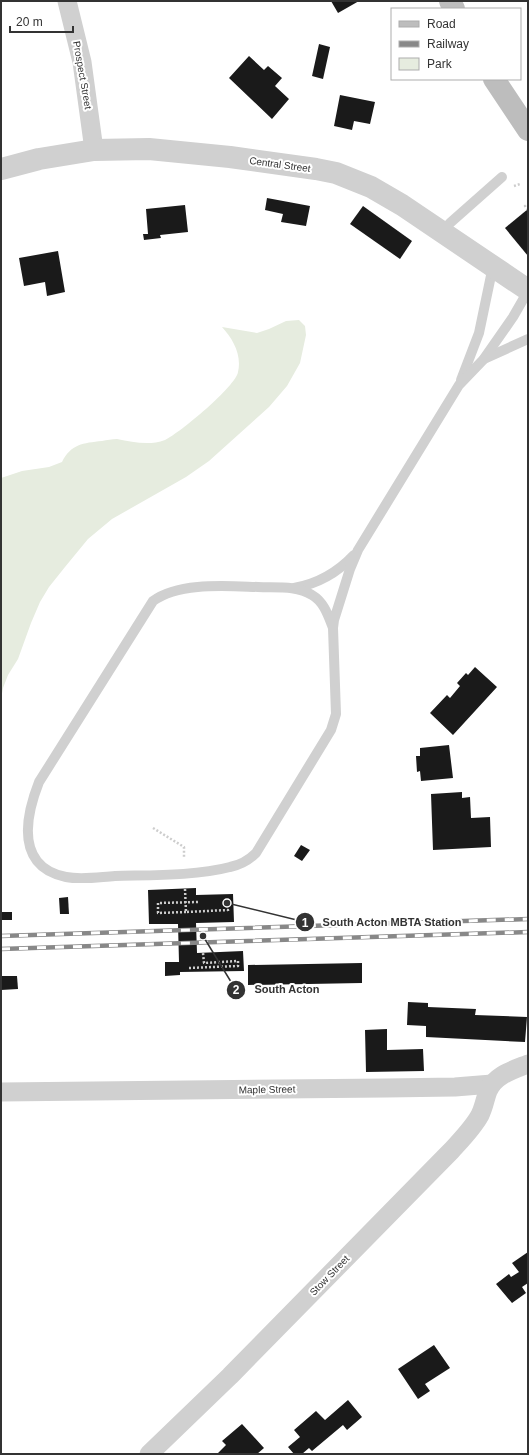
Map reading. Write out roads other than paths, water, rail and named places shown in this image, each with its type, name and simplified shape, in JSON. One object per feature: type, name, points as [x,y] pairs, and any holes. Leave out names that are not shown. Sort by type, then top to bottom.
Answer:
[{"type":"main road","points":[[495,80],[528,130]]},
{"type":"street","name":"Prospect Street","points":[[67,1],[82,62],[94,150]]},
{"type":"street","name":"Central Street","points":[[1,169],[39,159],[94,150],[149,149],[230,157],[336,173],[387,196],[528,290]]},
{"type":"street","name":"Maple Street","points":[[1,1092],[461,1087],[492,1084],[501,1076],[528,1064]]},
{"type":"street","name":"Stow Street","points":[[149,1454],[225,1381],[451,1151],[477,1120],[492,1084]]},
{"type":"lane","points":[[442,232],[502,176]]},
{"type":"lane","points":[[358,550],[343,565],[327,576],[307,585],[290,588],[227,586],[199,588],[169,593],[153,601],[39,782],[28,824],[32,853],[42,867],[67,877],[130,876],[207,872],[235,866],[252,857],[264,842],[335,722],[333,628],[336,611],[358,550],[459,385],[479,333],[493,266]]},
{"type":"lane","points":[[459,385],[482,360],[513,317],[528,290]]},
{"type":"lane","points":[[482,360],[528,339]]},
{"type":"lane","points":[[290,588],[304,592],[317,599],[326,610],[333,628]]},
{"type":"railway","points":[[1,936],[528,919]]},
{"type":"railway","points":[[1,949],[528,932]]},
{"type":"place","name":"South Acton MBTA Station","points":[[227,903]]},
{"type":"place","name":"South Acton","points":[[203,936]]}]
